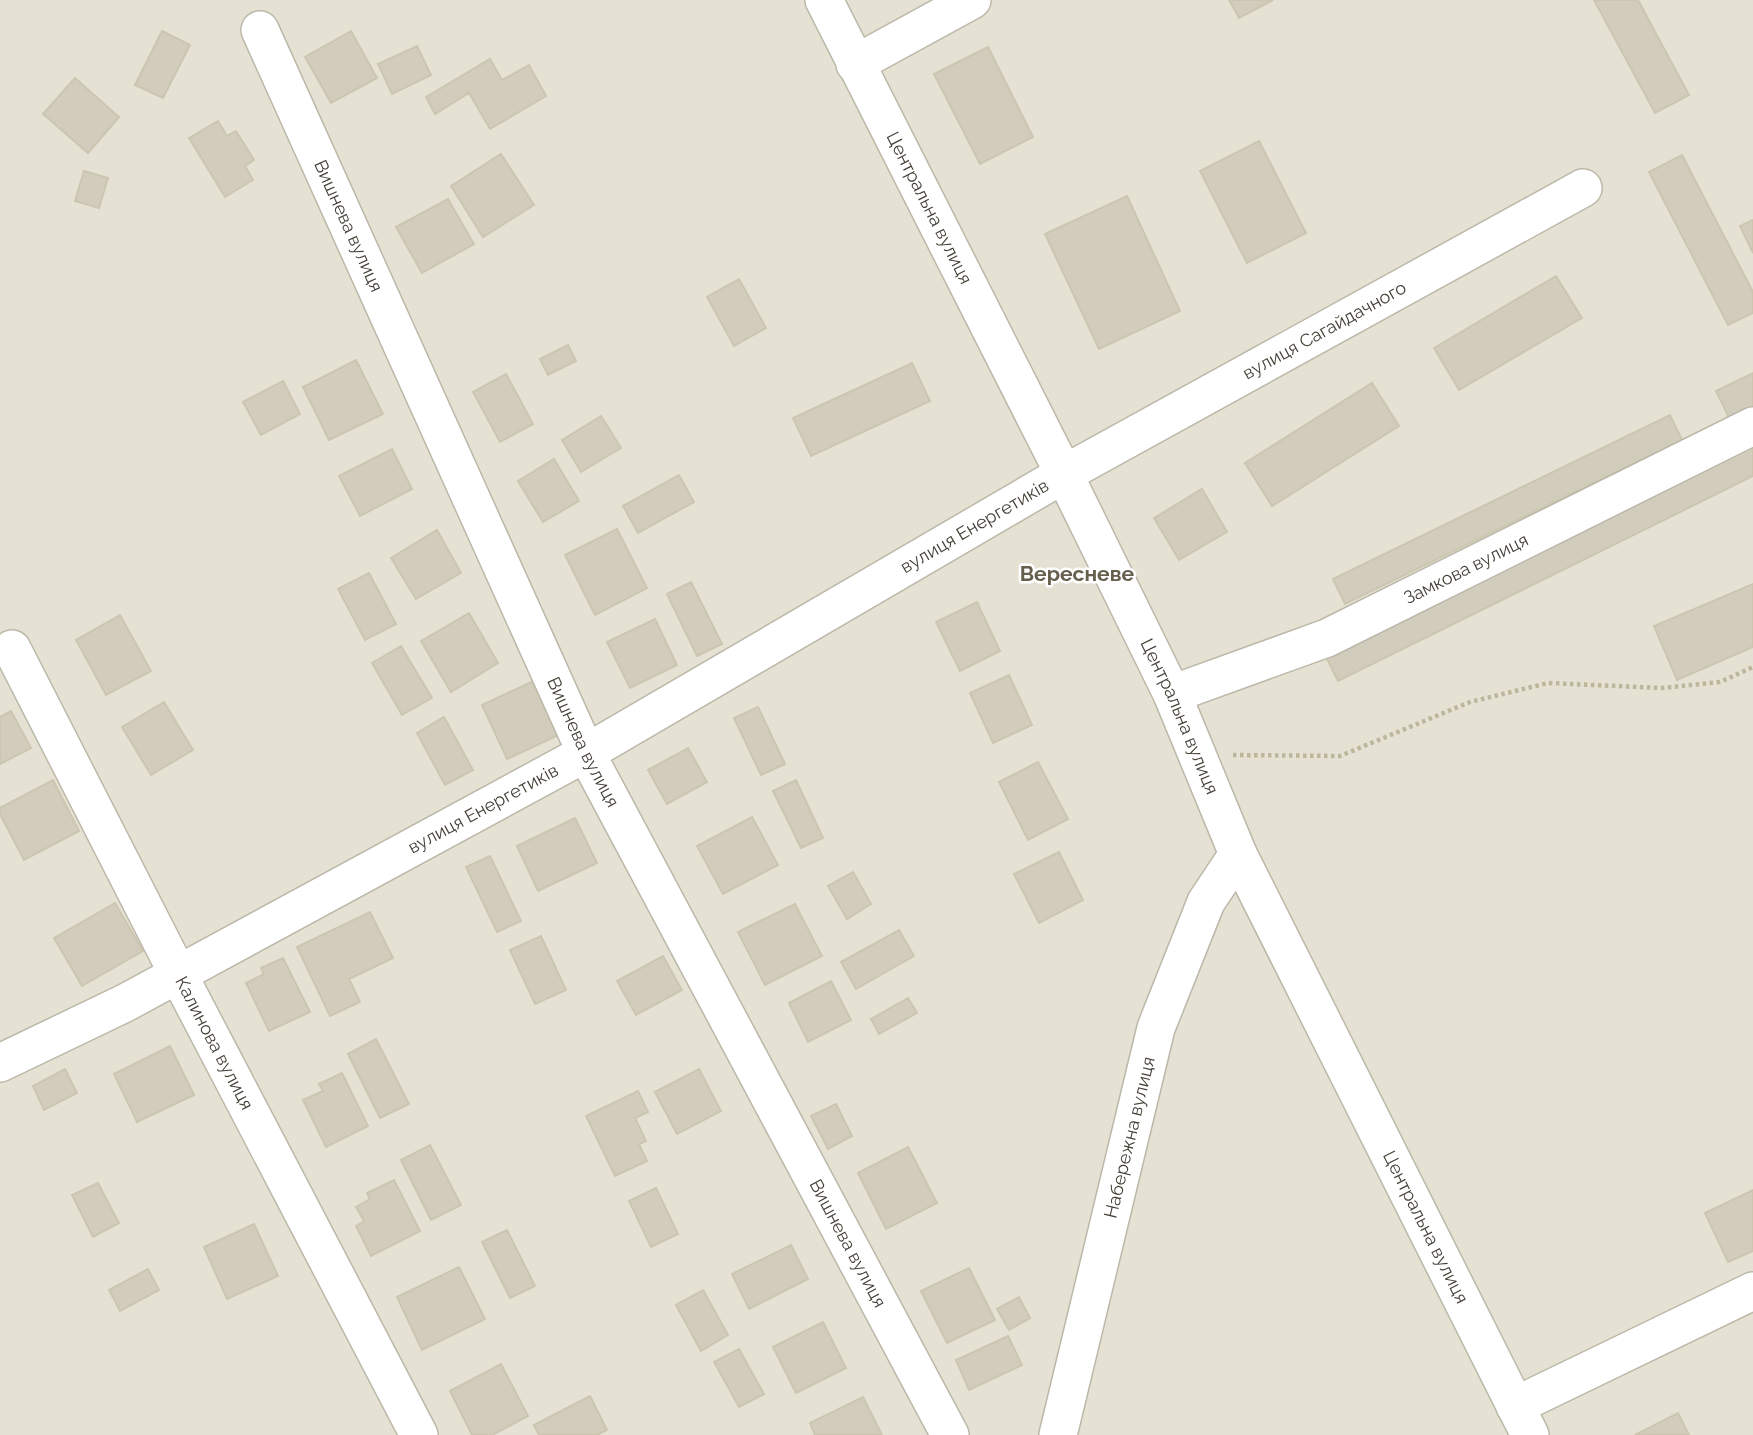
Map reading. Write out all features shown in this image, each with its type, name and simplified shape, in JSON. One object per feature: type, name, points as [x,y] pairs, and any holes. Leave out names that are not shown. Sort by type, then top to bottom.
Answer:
[{"type":"street","name":"Центральна вулиця","points":[[824,0],[1064,474],[1172,694],[1238,854],[1522,1420]]},
{"type":"street","points":[[855,64],[972,0]]},
{"type":"street","name":"Вишнева вулиця","points":[[261,30],[586,753],[950,1435]]},
{"type":"street","name":"вулиця Сагайдачного","points":[[1064,474],[1583,188]]},
{"type":"street","name":"Замкова вулиця","points":[[1172,694],[1327,638],[1753,426]]},
{"type":"street","name":"вулиця Енергетиків","points":[[0,1063],[125,1003],[586,753],[1064,474]]},
{"type":"street","name":"Калинова вулиця","points":[[12,649],[177,974],[419,1435]]},
{"type":"street","name":"Набережна вулиця","points":[[1058,1435],[1156,1028],[1206,902],[1238,854]]},
{"type":"street","points":[[1522,1420],[1753,1291]]},
{"type":"path","points":[[1198,755],[1340,756],[1470,702],[1548,683],[1662,688],[1720,682],[1753,667]]},
{"type":"shaded area","points":[[0,0],[1753,0],[1753,1435],[0,1435]]},
{"type":"building","points":[[1229,0],[1273,0],[1239,18]]},
{"type":"building","points":[[1594,0],[1638,0],[1689,95],[1655,113]]},
{"type":"building","points":[[162,31],[190,45],[163,98],[135,85]]},
{"type":"building","points":[[351,31],[377,78],[331,103],[305,57]]},
{"type":"building","points":[[417,46],[431,75],[392,94],[378,64]]},
{"type":"building","points":[[988,47],[1033,137],[980,164],[934,74]]},
{"type":"building","points":[[490,59],[502,80],[529,65],[546,96],[490,129],[469,93],[435,114],[426,97]]},
{"type":"building","points":[[75,78],[119,117],[88,153],[43,114]]},
{"type":"building","points":[[218,121],[227,136],[236,131],[254,160],[245,166],[253,180],[225,197],[189,138]]},
{"type":"building","points":[[1259,141],[1306,233],[1247,263],[1200,171]]},
{"type":"building","points":[[501,154],[534,205],[483,237],[451,186]]},
{"type":"building","points":[[1682,155],[1753,292],[1753,313],[1728,325],[1649,172]]},
{"type":"building","points":[[84,171],[108,178],[99,208],[75,201]]},
{"type":"building","points":[[1127,196],[1180,311],[1099,349],[1045,234]]},
{"type":"building","points":[[448,199],[474,244],[422,273],[396,227]]},
{"type":"building","points":[[1753,220],[1753,253],[1740,226]]},
{"type":"building","points":[[1556,276],[1582,318],[1459,390],[1434,348]]},
{"type":"building","points":[[739,279],[766,328],[734,346],[707,297]]},
{"type":"building","points":[[568,345],[576,361],[548,375],[540,359]]},
{"type":"building","points":[[356,360],[383,414],[329,440],[303,387]]},
{"type":"building","points":[[912,363],[930,401],[811,456],[793,418]]},
{"type":"building","points":[[1753,373],[1753,409],[1730,420],[1716,391]]},
{"type":"building","points":[[506,374],[533,424],[500,442],[473,392]]},
{"type":"building","points":[[283,381],[300,414],[261,435],[243,402]]},
{"type":"building","points":[[1372,383],[1399,426],[1272,506],[1245,463]]},
{"type":"building","points":[[1670,415],[1682,440],[1345,604],[1333,579]]},
{"type":"building","points":[[601,416],[621,448],[581,472],[562,440]]},
{"type":"building","points":[[1753,443],[1753,476],[1338,681],[1325,655]]},
{"type":"building","points":[[392,449],[412,489],[360,516],[339,476]]},
{"type":"building","points":[[554,459],[579,501],[543,522],[518,481]]},
{"type":"building","points":[[679,475],[694,502],[638,533],[623,506]]},
{"type":"building","points":[[1202,489],[1227,532],[1179,560],[1154,518]]},
{"type":"building","points":[[617,529],[647,588],[595,615],[565,555]]},
{"type":"building","points":[[437,530],[461,573],[416,599],[391,558]]},
{"type":"building","points":[[369,573],[396,624],[365,640],[338,589]]},
{"type":"building","points":[[691,582],[722,644],[697,656],[667,594]]},
{"type":"building","points":[[1753,584],[1753,647],[1677,680],[1654,626]]},
{"type":"building","points":[[977,602],[1000,651],[960,671],[936,622]]},
{"type":"building","points":[[469,613],[498,663],[451,692],[421,641]]},
{"type":"building","points":[[120,615],[151,671],[106,695],[76,640]]},
{"type":"building","points":[[655,619],[677,665],[630,688],[607,642]]},
{"type":"building","points":[[401,646],[432,698],[402,715],[372,663]]},
{"type":"building","points":[[1009,675],[1032,725],[993,743],[970,693]]},
{"type":"building","points":[[540,678],[565,732],[507,759],[482,705]]},
{"type":"building","points":[[164,702],[193,750],[151,775],[122,727]]},
{"type":"building","points":[[758,707],[785,764],[761,775],[734,718]]},
{"type":"building","points":[[11,711],[31,748],[0,764],[0,717]]},
{"type":"building","points":[[444,717],[473,770],[445,785],[417,733]]},
{"type":"building","points":[[688,748],[707,782],[667,804],[648,770]]},
{"type":"building","points":[[1038,762],[1068,819],[1028,840],[999,782]]},
{"type":"building","points":[[53,780],[79,831],[24,860],[0,814],[0,808]]},
{"type":"building","points":[[796,780],[823,838],[801,848],[773,791]]},
{"type":"building","points":[[752,817],[778,865],[723,894],[697,846]]},
{"type":"building","points":[[575,818],[597,863],[538,891],[517,846]]},
{"type":"building","points":[[1059,852],[1083,900],[1039,923],[1014,874]]},
{"type":"building","points":[[490,856],[521,921],[497,932],[466,867]]},
{"type":"building","points":[[853,872],[871,904],[847,919],[828,886]]},
{"type":"building","points":[[115,903],[143,951],[82,986],[54,938]]},
{"type":"building","points":[[795,904],[822,956],[765,985],[738,932]]},
{"type":"building","points":[[370,912],[393,958],[349,979],[360,1002],[330,1016],[297,947]]},
{"type":"building","points":[[899,930],[914,956],[856,989],[841,962]]},
{"type":"building","points":[[541,936],[566,990],[535,1004],[510,950]]},
{"type":"building","points":[[663,956],[682,990],[636,1015],[617,981]]},
{"type":"building","points":[[283,958],[310,1012],[269,1031],[246,983],[264,974],[261,968]]},
{"type":"building","points":[[831,981],[851,1020],[808,1042],[789,1003]]},
{"type":"building","points":[[908,998],[917,1013],[879,1034],[871,1019]]},
{"type":"building","points":[[376,1039],[409,1104],[380,1118],[348,1054]]},
{"type":"building","points":[[170,1046],[194,1095],[137,1122],[114,1074]]},
{"type":"building","points":[[65,1069],[77,1093],[44,1110],[33,1086]]},
{"type":"building","points":[[699,1069],[721,1111],[677,1134],[655,1092]]},
{"type":"building","points":[[342,1073],[368,1126],[326,1147],[303,1100],[323,1091],[319,1084]]},
{"type":"building","points":[[638,1091],[648,1112],[635,1118],[646,1141],[639,1144],[647,1161],[615,1176],[586,1116]]},
{"type":"building","points":[[836,1104],[852,1136],[828,1149],[811,1116]]},
{"type":"building","points":[[430,1145],[461,1205],[431,1220],[401,1160]]},
{"type":"building","points":[[908,1147],[937,1203],[886,1229],[858,1173]]},
{"type":"building","points":[[394,1180],[420,1231],[371,1256],[356,1226],[364,1221],[356,1207],[370,1199],[367,1193]]},
{"type":"building","points":[[98,1183],[119,1223],[93,1237],[72,1195]]},
{"type":"building","points":[[656,1188],[678,1234],[651,1247],[629,1201]]},
{"type":"building","points":[[1753,1190],[1753,1251],[1728,1262],[1705,1213]]},
{"type":"building","points":[[254,1224],[278,1276],[227,1299],[204,1247]]},
{"type":"building","points":[[507,1230],[535,1286],[510,1298],[482,1242]]},
{"type":"building","points":[[791,1245],[808,1279],[749,1309],[732,1274]]},
{"type":"building","points":[[459,1267],[485,1319],[422,1350],[397,1297]]},
{"type":"building","points":[[969,1268],[995,1320],[947,1343],[921,1291]]},
{"type":"building","points":[[148,1269],[159,1290],[120,1311],[109,1290]]},
{"type":"building","points":[[703,1290],[728,1335],[701,1351],[676,1305]]},
{"type":"building","points":[[1019,1297],[1030,1318],[1009,1330],[997,1309]]},
{"type":"building","points":[[823,1322],[846,1368],[796,1393],[773,1347]]},
{"type":"building","points":[[1008,1336],[1022,1365],[969,1390],[956,1360]]},
{"type":"building","points":[[739,1349],[764,1394],[739,1407],[714,1362]]},
{"type":"building","points":[[501,1364],[528,1416],[492,1435],[472,1435],[450,1391]]},
{"type":"building","points":[[590,1396],[607,1430],[597,1435],[539,1435],[534,1425]]},
{"type":"building","points":[[863,1397],[882,1435],[815,1435],[810,1423]]},
{"type":"building","points":[[1678,1413],[1689,1435],[1635,1435]]},
{"type":"district","name":"Вересневе","points":[[1077,574]]}]
